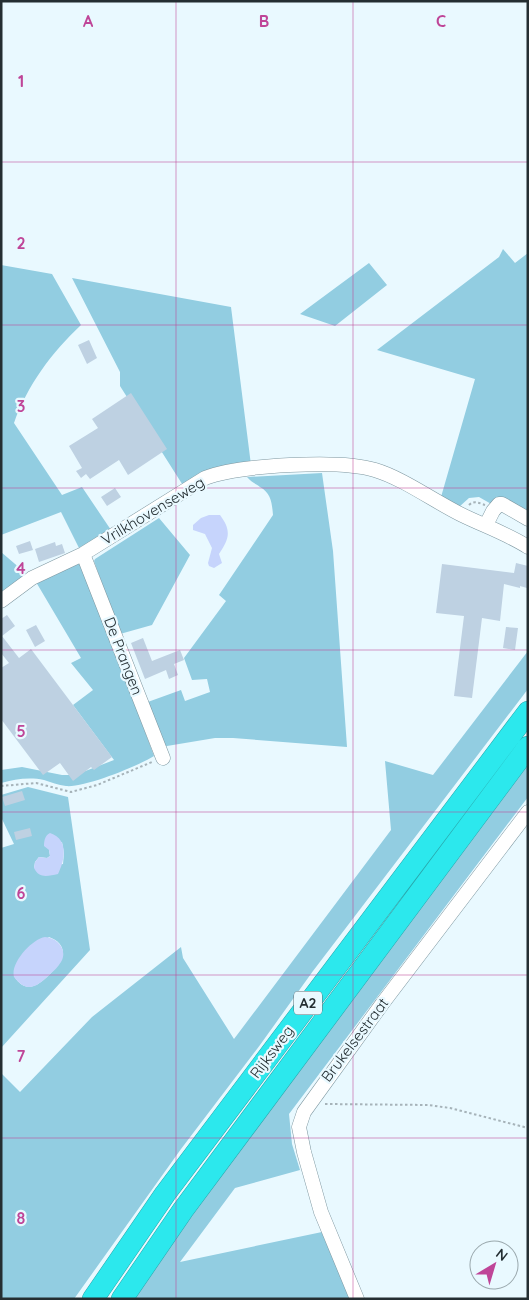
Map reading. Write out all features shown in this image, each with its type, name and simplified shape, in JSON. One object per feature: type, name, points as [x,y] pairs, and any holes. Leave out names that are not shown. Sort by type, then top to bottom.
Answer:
[{"type":"highway","name":"Rijksweg","points":[[93,1299],[165,1194],[528,712]]},
{"type":"highway","name":"Rijksweg","points":[[122,1299],[183,1210],[528,747]]},
{"type":"street","name":"Vrilkhovenseweg","points":[[1,602],[32,578],[83,554],[205,478],[217,474],[276,466],[339,465],[375,470],[528,547]]},
{"type":"street","points":[[486,525],[499,504],[528,519]]},
{"type":"street","name":"De Prangen","points":[[83,554],[163,758]]},
{"type":"street","name":"Brukelsestraat","points":[[357,1299],[322,1212],[304,1152],[299,1127],[304,1112],[310,1100],[528,812]]},
{"type":"path","points":[[1,786],[36,783],[70,792],[97,785],[163,758]]},
{"type":"path","points":[[310,1100],[324,1104],[428,1105],[450,1108],[528,1128]]},
{"type":"shaded area","points":[[503,249],[515,263],[528,253],[528,525],[479,497],[469,498],[459,507],[441,497],[475,379],[377,350],[499,257]]},
{"type":"shaded area","points":[[369,263],[387,285],[335,326],[300,314]]},
{"type":"shaded area","points":[[1,265],[52,274],[81,325],[50,358],[33,383],[14,423],[62,495],[82,487],[111,530],[79,548],[61,512],[1,535]]},
{"type":"shaded area","points":[[72,278],[231,307],[251,465],[184,487],[120,386],[120,372]]},
{"type":"shaded area","points":[[322,473],[333,551],[347,747],[215,738],[161,747],[145,703],[181,690],[185,701],[210,692],[207,679],[192,680],[184,658],[226,601],[219,595],[273,515],[269,495],[247,477]]},
{"type":"shaded area","points":[[209,515],[220,515],[228,530],[227,539],[219,554],[222,563],[214,568],[209,566],[208,563],[212,548],[205,534],[193,530],[193,525],[201,518]]},
{"type":"shaded area","points":[[159,518],[190,555],[152,625],[120,634],[94,561]]},
{"type":"shaded area","points":[[1,552],[28,575],[1,593]]},
{"type":"shaded area","points":[[81,558],[154,756],[111,776],[74,786],[63,786],[44,780],[33,779],[1,783],[1,770],[22,767],[62,775],[75,775],[114,760],[73,705],[93,690],[71,663],[81,658],[36,582]]},
{"type":"shaded area","points":[[528,651],[528,689],[313,971],[260,1045],[181,1149],[74,1299],[1,1299],[1,1073],[20,1092],[92,1017],[181,947],[183,958],[234,1039],[391,830],[385,761],[433,775]]},
{"type":"shaded area","points":[[528,764],[528,797],[289,1114],[292,1144],[300,1170],[235,1188],[180,1262],[322,1232],[350,1299],[128,1299]]},
{"type":"shaded area","points":[[28,787],[68,797],[90,950],[1,1048],[1,848],[14,844],[1,817],[1,795]],"holes":[[[62,842],[63,864],[34,868],[35,862],[39,857],[47,858],[50,856],[49,850]],[[49,937],[60,944],[63,953],[62,958],[51,973],[39,984],[30,987],[21,984],[14,974],[15,968],[31,950]]]},
{"type":"shaded area","points":[[50,833],[60,840],[63,845],[64,856],[58,874],[44,876],[38,874],[34,868],[35,862],[39,857],[47,858],[50,856],[49,850],[44,846],[46,837]]},
{"type":"shaded area","points":[[45,937],[58,942],[62,949],[63,958],[41,982],[32,987],[23,986],[14,977],[15,965],[28,947]]},
{"type":"building","points":[[89,340],[97,358],[87,364],[78,345]]},
{"type":"building","points":[[131,393],[167,449],[128,475],[119,460],[90,479],[86,474],[81,478],[76,471],[82,468],[69,446],[98,428],[92,419]]},
{"type":"building","points":[[115,488],[121,497],[107,506],[101,497]]},
{"type":"building","points":[[30,541],[33,550],[19,554],[16,546]]},
{"type":"building","points":[[55,542],[56,546],[62,544],[65,553],[39,562],[35,549]]},
{"type":"building","points":[[516,563],[528,566],[527,588],[504,584],[500,621],[482,618],[472,698],[454,696],[464,616],[436,613],[442,564],[514,573]]},
{"type":"building","points":[[7,615],[15,626],[2,636],[19,658],[31,649],[112,757],[94,770],[91,767],[73,781],[60,763],[43,775],[1,719],[1,668],[9,663],[1,653],[1,619]]},
{"type":"building","points":[[36,625],[45,641],[35,647],[26,630]]},
{"type":"building","points":[[506,627],[518,628],[515,650],[503,648]]},
{"type":"building","points":[[143,638],[152,661],[180,650],[184,660],[174,664],[178,675],[169,679],[166,670],[145,679],[131,643]]},
{"type":"building","points":[[22,791],[25,800],[5,806],[2,797]]},
{"type":"building","points":[[30,828],[32,836],[16,840],[14,832]]}]
